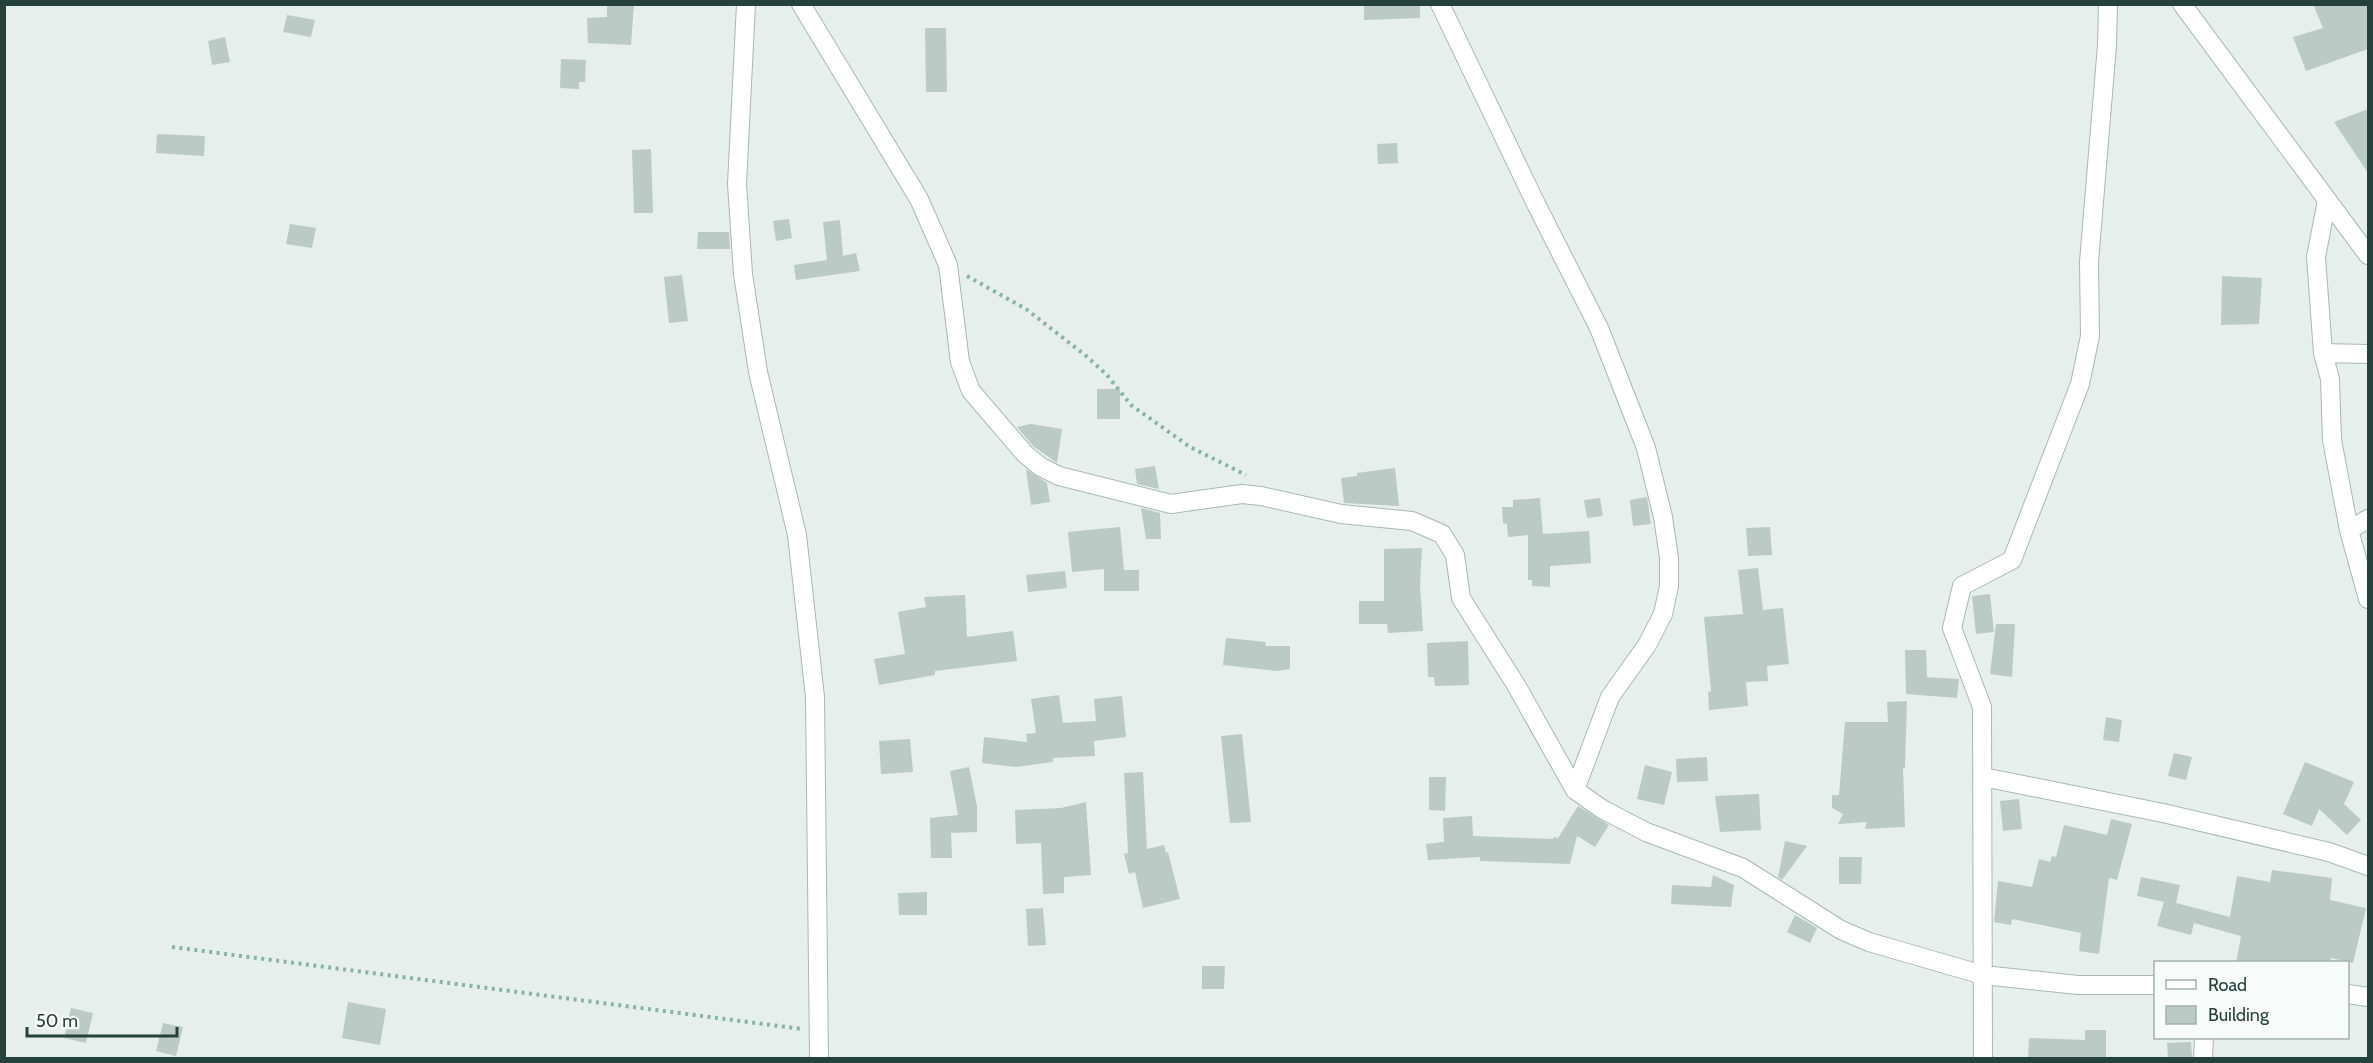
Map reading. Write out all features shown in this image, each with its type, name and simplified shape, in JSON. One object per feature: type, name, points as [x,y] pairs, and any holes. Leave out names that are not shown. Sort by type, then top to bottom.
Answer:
[{"type":"street","points":[[746,4],[741,82],[739,207],[743,274],[758,372],[797,535],[815,698],[819,1059]]},
{"type":"street","points":[[801,4],[919,199],[948,265],[960,362],[972,390],[1026,454],[1041,467],[1059,476],[1171,504],[1242,494],[1271,498],[1341,514],[1412,521],[1442,534],[1455,555],[1461,598],[1516,685],[1575,790],[1602,809],[1646,832],[1743,868],[1841,930],[1869,942],[1983,975],[2078,985],[2154,985]]},
{"type":"street","points":[[1440,4],[1536,204],[1599,328],[1646,448],[1663,517],[1669,558],[1669,586],[1663,614],[1647,645],[1610,698],[1575,790]]},
{"type":"street","points":[[1983,1059],[1982,706],[1952,628],[1962,586],[2012,560],[2080,384],[2090,336],[2089,262],[2107,45],[2108,4]]},
{"type":"street","points":[[2182,4],[2368,255]]},
{"type":"street","points":[[2327,200],[2316,257],[2323,353],[2331,379],[2332,440],[2349,530],[2368,599]]},
{"type":"street","points":[[2323,353],[2368,354]]},
{"type":"street","points":[[2349,530],[2368,519]]},
{"type":"street","points":[[1983,777],[2163,813],[2329,852],[2368,866]]},
{"type":"street","points":[[2349,994],[2368,998]]},
{"type":"street","points":[[2203,1059],[2204,1039]]},
{"type":"path","points":[[948,265],[1026,309],[1107,375],[1131,405],[1190,447],[1243,472],[1271,498]]},
{"type":"path","points":[[172,947],[818,1031]]},
{"type":"building","points":[[607,4],[634,4],[631,45],[588,43],[587,18],[607,17]]},
{"type":"building","points":[[1364,4],[1420,4],[1420,18],[1364,20]]},
{"type":"building","points":[[2313,4],[2368,4],[2368,49],[2306,71],[2293,37],[2323,28]]},
{"type":"building","points":[[287,15],[315,20],[311,37],[283,32]]},
{"type":"building","points":[[925,28],[946,28],[947,92],[926,92]]},
{"type":"building","points":[[225,37],[230,62],[212,65],[208,41]]},
{"type":"building","points":[[561,59],[586,60],[585,82],[579,82],[579,89],[560,88]]},
{"type":"building","points":[[2368,109],[2368,173],[2334,122]]},
{"type":"building","points":[[157,134],[205,136],[204,156],[156,153]]},
{"type":"building","points":[[1397,143],[1398,163],[1378,164],[1377,144]]},
{"type":"building","points":[[651,149],[653,213],[634,213],[632,150]]},
{"type":"building","points":[[789,219],[792,238],[776,241],[773,221]]},
{"type":"building","points":[[840,220],[843,256],[856,253],[860,271],[796,280],[794,265],[827,260],[823,222]]},
{"type":"building","points":[[290,224],[316,228],[312,248],[286,244]]},
{"type":"building","points":[[698,232],[729,232],[730,249],[697,249]]},
{"type":"building","points":[[682,275],[688,321],[669,323],[664,277]]},
{"type":"building","points":[[2222,276],[2262,278],[2259,324],[2221,325]]},
{"type":"building","points":[[1097,389],[1120,389],[1120,419],[1097,419]]},
{"type":"building","points":[[1031,424],[1062,429],[1057,463],[1033,446],[1017,427]]},
{"type":"building","points":[[1155,466],[1159,489],[1137,484],[1135,469]]},
{"type":"building","points":[[1395,468],[1399,506],[1344,503],[1341,478],[1357,476],[1357,473]]},
{"type":"building","points":[[1026,469],[1047,483],[1050,502],[1031,505]]},
{"type":"building","points":[[1647,497],[1651,524],[1633,526],[1630,500]]},
{"type":"building","points":[[1540,498],[1543,534],[1589,531],[1591,563],[1550,566],[1550,587],[1532,586],[1532,580],[1528,580],[1528,535],[1508,537],[1507,524],[1503,523],[1502,507],[1513,507],[1513,500]]},
{"type":"building","points":[[1600,498],[1603,516],[1587,518],[1584,500]]},
{"type":"building","points":[[1141,508],[1160,513],[1161,539],[1146,539]]},
{"type":"building","points":[[1120,527],[1124,570],[1139,570],[1139,591],[1104,591],[1104,569],[1072,572],[1068,532]]},
{"type":"building","points":[[1770,527],[1772,555],[1748,556],[1746,528]]},
{"type":"building","points":[[1422,548],[1420,585],[1423,631],[1388,633],[1387,624],[1359,624],[1359,601],[1384,601],[1384,549]]},
{"type":"building","points":[[1758,568],[1763,610],[1783,608],[1789,664],[1767,666],[1768,681],[1746,682],[1748,706],[1709,710],[1708,692],[1711,691],[1704,617],[1743,614],[1738,570]]},
{"type":"building","points":[[1065,571],[1067,588],[1028,592],[1026,575]]},
{"type":"building","points":[[1990,594],[1994,632],[1976,634],[1972,596]]},
{"type":"building","points":[[965,595],[967,637],[1013,631],[1017,661],[935,671],[935,675],[879,685],[874,659],[905,654],[898,612],[926,607],[924,597]]},
{"type":"building","points":[[1996,624],[2015,624],[2012,677],[1990,674]]},
{"type":"building","points":[[1226,638],[1266,642],[1265,646],[1290,646],[1290,669],[1276,671],[1223,665]]},
{"type":"building","points":[[1468,641],[1469,685],[1435,686],[1434,677],[1428,677],[1427,643]]},
{"type":"building","points":[[1905,650],[1926,650],[1927,677],[1959,679],[1957,698],[1906,694]]},
{"type":"building","points":[[1059,695],[1063,723],[1096,721],[1094,699],[1122,696],[1126,737],[1094,741],[1095,756],[1053,758],[1053,762],[1016,767],[982,763],[984,737],[1027,742],[1026,734],[1036,733],[1031,699]]},
{"type":"building","points":[[1907,701],[1905,768],[1903,768],[1905,827],[1865,829],[1867,822],[1838,824],[1843,814],[1832,808],[1832,795],[1839,795],[1845,722],[1888,722],[1887,702]]},
{"type":"building","points":[[2106,717],[2122,720],[2119,742],[2103,740]]},
{"type":"building","points":[[1242,734],[1251,822],[1230,823],[1221,736]]},
{"type":"building","points":[[910,739],[913,772],[881,774],[879,741]]},
{"type":"building","points":[[2174,753],[2192,757],[2186,780],[2168,776]]},
{"type":"building","points":[[1707,757],[1708,781],[1677,782],[1676,759]]},
{"type":"building","points":[[2305,762],[2354,782],[2344,804],[2361,820],[2347,835],[2319,809],[2312,826],[2283,814]]},
{"type":"building","points":[[1645,765],[1672,772],[1664,805],[1637,799]]},
{"type":"building","points":[[969,767],[977,806],[977,832],[951,833],[952,858],[931,858],[930,818],[958,815],[950,771]]},
{"type":"building","points":[[1143,772],[1147,849],[1164,845],[1166,853],[1168,852],[1180,899],[1143,908],[1135,872],[1129,874],[1124,854],[1128,853],[1124,773]]},
{"type":"building","points":[[1429,777],[1446,777],[1445,811],[1429,810]]},
{"type":"building","points":[[1759,794],[1761,830],[1720,832],[1715,796]]},
{"type":"building","points":[[2019,799],[2022,829],[2003,831],[2000,801]]},
{"type":"building","points":[[1086,802],[1091,875],[1064,877],[1064,893],[1043,894],[1041,843],[1016,844],[1015,810],[1061,808]]},
{"type":"building","points":[[1578,806],[1609,825],[1595,847],[1577,836],[1570,864],[1480,861],[1480,857],[1428,860],[1426,844],[1444,842],[1443,818],[1472,816],[1473,836],[1553,839],[1558,838]]},
{"type":"building","points":[[2111,819],[2132,824],[2117,880],[2109,878],[2099,954],[2079,951],[2081,933],[2012,919],[2011,925],[1994,922],[1998,881],[2032,887],[2039,859],[2050,862],[2052,856],[2056,857],[2064,825],[2107,835]]},
{"type":"building","points":[[1785,841],[1807,846],[1782,880],[1778,877]]},
{"type":"building","points":[[1839,857],[1862,857],[1861,884],[1839,884]]},
{"type":"building","points":[[2272,870],[2332,878],[2330,900],[2366,908],[2353,963],[2331,958],[2330,961],[2236,961],[2241,936],[2194,923],[2191,935],[2157,926],[2164,902],[2137,896],[2141,877],[2180,885],[2176,903],[2230,917],[2237,876],[2270,882]]},
{"type":"building","points":[[1713,875],[1734,885],[1731,907],[1671,904],[1672,885],[1711,887]]},
{"type":"building","points":[[927,892],[927,915],[899,915],[898,893]]},
{"type":"building","points":[[1043,908],[1046,945],[1028,946],[1026,909]]},
{"type":"building","points":[[1795,915],[1817,928],[1810,943],[1787,932]]},
{"type":"building","points":[[1202,966],[1225,966],[1224,989],[1202,989]]},
{"type":"building","points":[[348,1002],[386,1009],[380,1045],[342,1038]]},
{"type":"building","points":[[71,1008],[93,1013],[86,1043],[64,1038]]},
{"type":"building","points":[[163,1023],[183,1027],[176,1056],[156,1051]]},
{"type":"building","points":[[2085,1030],[2106,1030],[2106,1059],[2028,1059],[2029,1038],[2085,1040]]},
{"type":"building","points":[[2191,1042],[2192,1057],[2168,1059],[2167,1043]]}]
